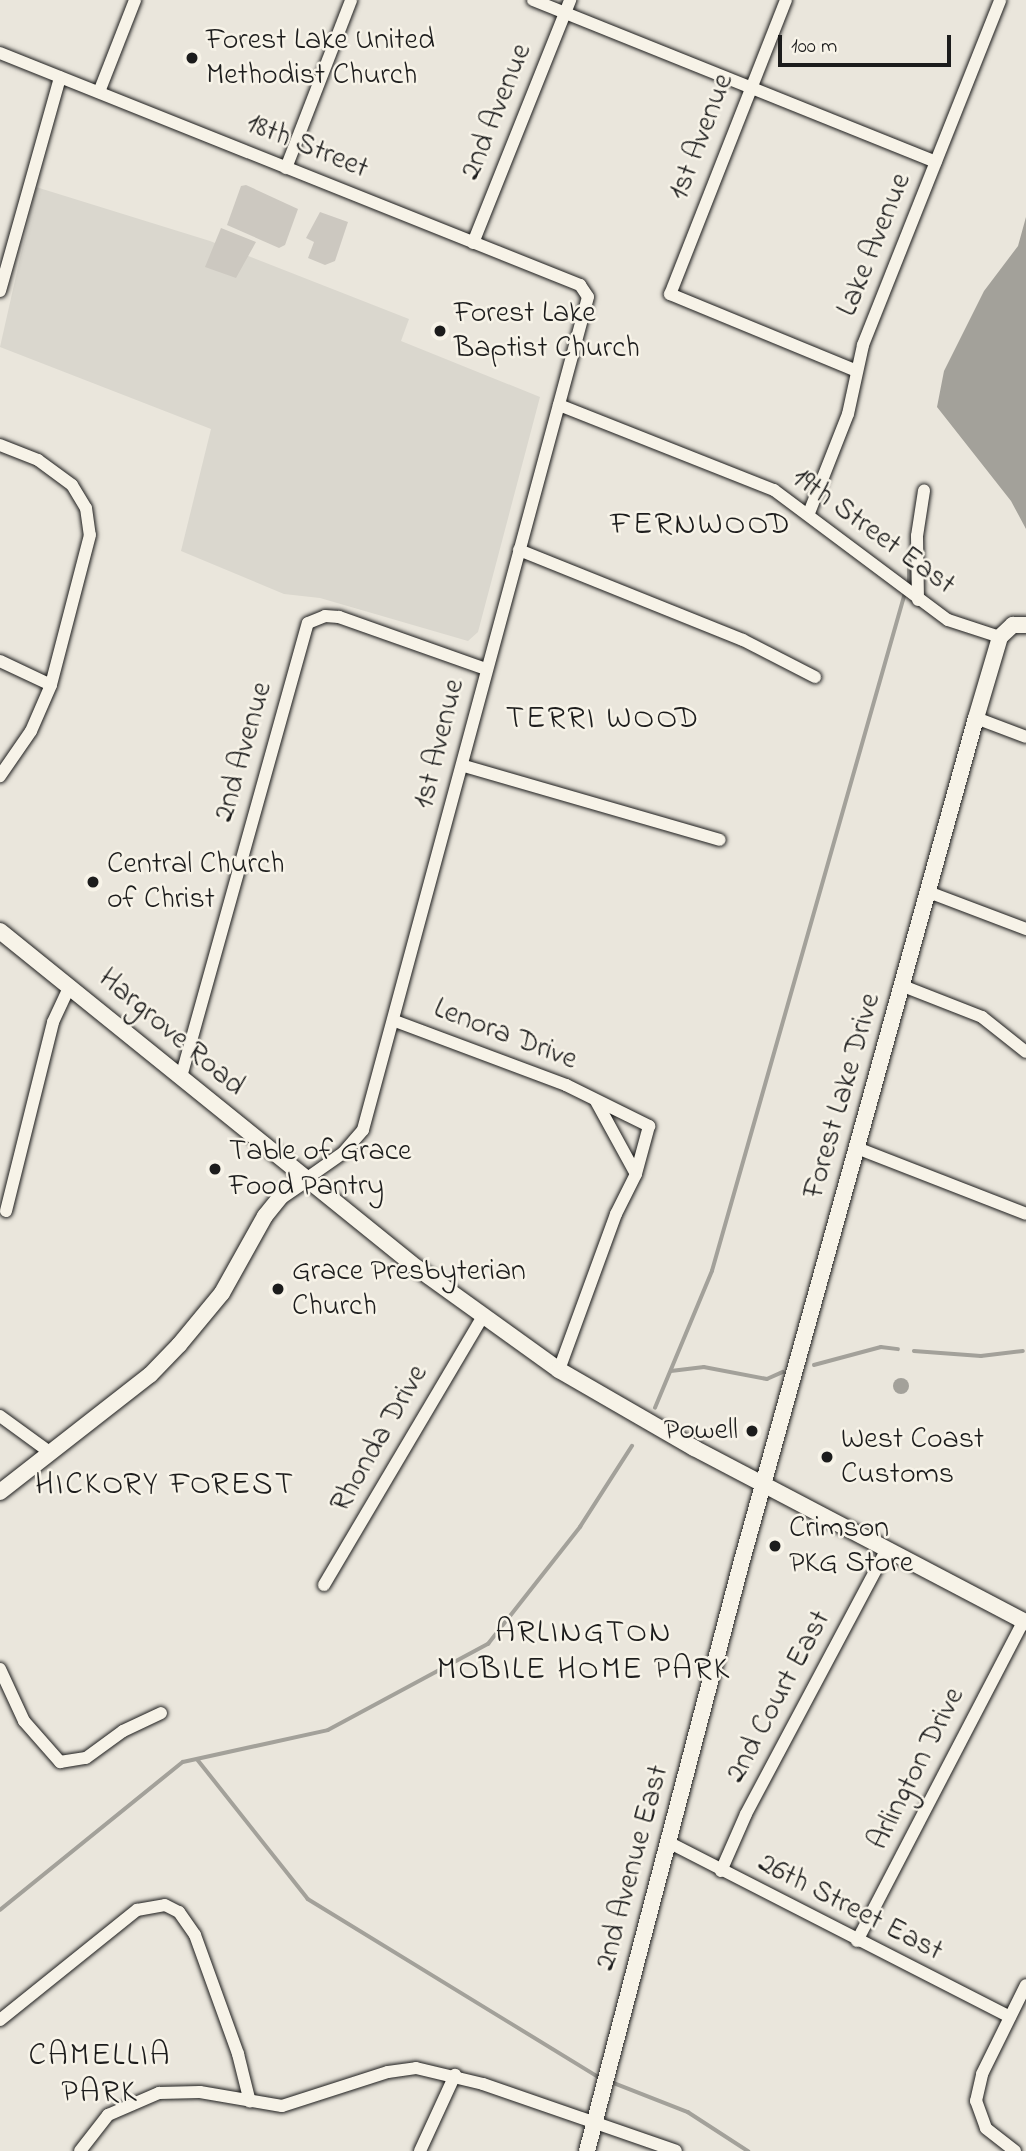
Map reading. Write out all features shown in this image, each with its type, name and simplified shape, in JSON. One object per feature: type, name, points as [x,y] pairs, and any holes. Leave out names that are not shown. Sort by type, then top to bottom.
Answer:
[{"type":"street","points":[[99,92],[135,0]]},
{"type":"street","points":[[286,167],[351,0]]},
{"type":"street","points":[[533,0],[936,162]]},
{"type":"street","name":"2nd Avenue","points":[[473,243],[570,0]]},
{"type":"street","name":"1st Avenue","points":[[786,0],[749,86],[670,294],[854,370]]},
{"type":"street","name":"Lake Avenue","points":[[809,513],[848,414],[854,370],[1000,0]]},
{"type":"street","name":"18th Street","points":[[0,53],[580,285],[588,297]]},
{"type":"street","points":[[0,291],[60,77]]},
{"type":"street","name":"1st Avenue","points":[[306,1179],[344,1153],[363,1130],[464,766],[486,669],[588,297]]},
{"type":"street","name":"19th Street East","points":[[559,405],[761,483],[809,513],[891,580],[948,620],[1000,637]]},
{"type":"street","points":[[0,445],[62,475],[80,495],[89,521],[86,562],[51,685],[32,731],[0,776]]},
{"type":"street","points":[[918,600],[917,536],[924,491]]},
{"type":"street","points":[[519,550],[743,640],[815,677]]},
{"type":"street","name":"2nd Avenue","points":[[181,1077],[308,623],[325,616],[339,617],[486,669]]},
{"type":"street","points":[[1000,637],[1013,625],[1026,625]]},
{"type":"street","name":"Forest Lake Drive","points":[[732,1600],[902,986],[931,893],[1000,637]]},
{"type":"street","points":[[0,661],[51,685]]},
{"type":"street","points":[[976,718],[1026,737]]},
{"type":"street","points":[[464,766],[720,840]]},
{"type":"street","points":[[931,893],[1026,929]]},
{"type":"street","name":"Hargrove Road","points":[[0,931],[482,1318],[559,1370],[763,1484],[1025,1621]]},
{"type":"street","points":[[6,1211],[54,1022],[70,986]]},
{"type":"street","points":[[902,986],[982,1017],[1026,1052]]},
{"type":"street","name":"Lenora Drive","points":[[395,1021],[596,1101],[649,1126],[636,1174],[619,1207],[559,1370]]},
{"type":"street","name":"Lenora Drive","points":[[596,1101],[636,1174]]},
{"type":"street","points":[[857,1148],[1026,1214]]},
{"type":"street","points":[[0,1492],[150,1375],[222,1293],[265,1216],[281,1196],[306,1179]]},
{"type":"street","name":"Rhonda Drive","points":[[324,1585],[482,1318]]},
{"type":"street","points":[[0,1416],[51,1453]]},
{"type":"street","name":"2nd Court East","points":[[721,1871],[746,1814],[887,1549]]},
{"type":"street","name":"2nd Avenue East","points":[[587,2151],[732,1600]]},
{"type":"street","name":"Arlington Drive","points":[[857,1941],[1025,1621]]},
{"type":"street","points":[[0,1669],[23,1721],[60,1762],[86,1758],[122,1731],[161,1713]]},
{"type":"street","name":"26th Street East","points":[[668,1843],[1010,2018]]},
{"type":"street","points":[[0,2020],[137,1910],[165,1905],[178,1912],[195,1935],[238,2053],[250,2102]]},
{"type":"street","points":[[1014,2151],[986,2128],[976,2101],[982,2074],[1026,1985]]},
{"type":"street","points":[[80,2151],[108,2115],[145,2097],[186,2090],[250,2102],[296,2104],[402,2069],[454,2075],[676,2151]]},
{"type":"street","points":[[420,2151],[454,2075]]},
{"type":"shaded area","points":[[246,185],[298,209],[285,245],[279,248],[227,225],[241,186]]},
{"type":"shaded area","points":[[36,187],[210,241],[409,319],[401,341],[540,397],[478,632],[468,641],[320,598],[284,594],[181,551],[211,429],[0,347]]},
{"type":"shaded area","points":[[320,212],[348,222],[335,261],[325,265],[308,258],[314,242],[306,238]]},
{"type":"shaded area","points":[[1026,217],[1026,529],[1011,501],[937,407],[944,371],[984,291],[1018,246]]},
{"type":"shaded area","points":[[221,228],[256,242],[236,278],[205,267]]},
{"type":"shaded area","points":[[898,1378],[904,1378],[909,1386],[907,1392],[898,1394],[893,1389],[893,1383]]},
{"type":"waterway","points":[[909,564],[909,586]]},
{"type":"waterway","points":[[655,1408],[712,1271],[905,593]]},
{"type":"waterway","points":[[814,1365],[881,1347],[898,1349]]},
{"type":"waterway","points":[[914,1351],[981,1356],[1023,1351]]},
{"type":"waterway","points":[[671,1371],[704,1367],[767,1379],[783,1372]]},
{"type":"waterway","points":[[0,1910],[183,1762],[328,1730],[488,1644],[580,1527],[632,1446]]},
{"type":"waterway","points":[[198,1760],[308,1899],[600,2078]]},
{"type":"waterway","points":[[611,2082],[688,2112],[748,2151]]},
{"type":"place","name":"Forest Lake United Methodist Church","points":[[192,58]]},
{"type":"place","name":"Forest Lake Baptist Church","points":[[440,331]]},
{"type":"place","name":"Central Church of Christ","points":[[93,882]]},
{"type":"place","name":"Table of Grace Food Pantry","points":[[215,1169]]},
{"type":"place","name":"Grace Presbyterian Church","points":[[278,1289]]},
{"type":"place","name":"Powell","points":[[752,1431]]},
{"type":"place","name":"West Coast Customs","points":[[827,1457]]},
{"type":"place","name":"Crimson PKG Store","points":[[775,1546]]},
{"type":"district","name":"FERNWOOD","points":[[701,526]]},
{"type":"district","name":"TERRI WOOD","points":[[603,720]]},
{"type":"district","name":"HICKORY FOREST","points":[[165,1486]]},
{"type":"district","name":"ARLINGTON MOBILE HOME PARK","points":[[584,1654]]},
{"type":"district","name":"CAMELLIA PARK","points":[[100,2076]]}]
